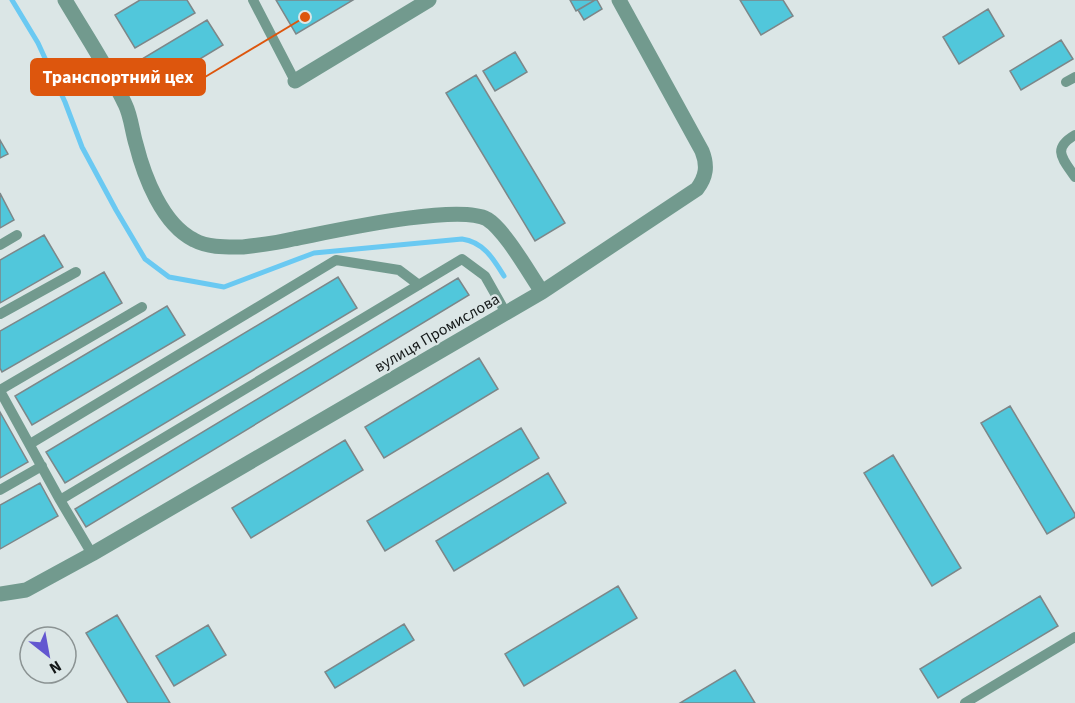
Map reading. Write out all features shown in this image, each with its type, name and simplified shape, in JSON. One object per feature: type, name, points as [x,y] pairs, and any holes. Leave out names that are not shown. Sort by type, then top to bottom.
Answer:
[{"type":"street","points":[[65,0],[126,105],[136,146],[153,190],[166,216],[179,231],[205,244],[243,247],[410,218],[451,214],[470,215],[485,218],[497,226],[542,292]]},
{"type":"street","points":[[296,81],[429,0]]},
{"type":"street","name":"вулиця Промислова","points":[[0,594],[26,590],[92,554],[542,292],[697,189],[705,175],[705,159],[702,151],[619,0]]},
{"type":"lane","points":[[253,0],[296,81]]},
{"type":"lane","points":[[1075,135],[1062,145],[1061,152],[1075,177]]},
{"type":"lane","points":[[0,244],[17,235]]},
{"type":"lane","points":[[60,500],[462,259],[484,276],[506,313]]},
{"type":"lane","points":[[30,444],[336,260],[399,270],[419,285]]},
{"type":"lane","points":[[0,314],[76,272]]},
{"type":"lane","points":[[92,554],[0,391],[142,307]]},
{"type":"lane","points":[[0,490],[42,466]]},
{"type":"lane","points":[[965,703],[1075,637]]},
{"type":"building","points":[[140,0],[187,0],[195,13],[135,48],[115,15]]},
{"type":"building","points":[[276,0],[353,0],[296,34]]},
{"type":"building","points":[[570,0],[595,0],[576,11]]},
{"type":"building","points":[[595,0],[602,9],[584,20],[578,10]]},
{"type":"building","points":[[740,0],[783,0],[793,16],[761,35]]},
{"type":"building","points":[[988,9],[1004,36],[959,64],[943,37]]},
{"type":"building","points":[[207,20],[223,45],[157,85],[142,59]]},
{"type":"building","points":[[1061,40],[1073,59],[1021,90],[1010,71]]},
{"type":"building","points":[[515,52],[527,72],[495,91],[483,71]]},
{"type":"building","points":[[476,75],[565,223],[535,241],[446,93]]},
{"type":"building","points":[[0,140],[8,154],[0,158]]},
{"type":"building","points":[[0,193],[14,220],[0,228]]},
{"type":"building","points":[[44,235],[63,267],[0,303],[0,260]]},
{"type":"building","points":[[104,272],[122,303],[2,372],[0,368],[0,331]]},
{"type":"building","points":[[338,277],[357,308],[65,483],[46,452]]},
{"type":"building","points":[[458,278],[469,295],[86,527],[75,509]]},
{"type":"building","points":[[167,306],[185,335],[32,425],[15,396]]},
{"type":"building","points":[[479,358],[498,389],[384,458],[365,427]]},
{"type":"building","points":[[1010,406],[1075,514],[1075,517],[1047,534],[981,423]]},
{"type":"building","points":[[0,412],[28,462],[0,478]]},
{"type":"building","points":[[521,428],[539,458],[385,551],[367,521]]},
{"type":"building","points":[[345,440],[363,470],[251,538],[232,508]]},
{"type":"building","points":[[893,455],[961,568],[932,586],[864,473]]},
{"type":"building","points":[[548,473],[566,503],[454,571],[436,541]]},
{"type":"building","points":[[40,483],[58,516],[0,549],[0,505]]},
{"type":"building","points":[[618,586],[637,618],[524,686],[505,654]]},
{"type":"building","points":[[1040,596],[1058,626],[938,698],[920,669]]},
{"type":"building","points":[[117,615],[170,703],[128,703],[86,633]]},
{"type":"building","points":[[404,624],[414,640],[335,688],[325,672]]},
{"type":"building","points":[[208,625],[226,655],[174,686],[156,656]]},
{"type":"building","points":[[735,670],[755,703],[680,703]]},
{"type":"waterway","points":[[12,0],[38,43],[65,102],[82,147],[116,210],[145,259],[169,277],[224,287],[314,253],[462,239],[482,248],[504,276]]},
{"type":"place","name":"Транспортний цех","points":[[305,17]]}]
